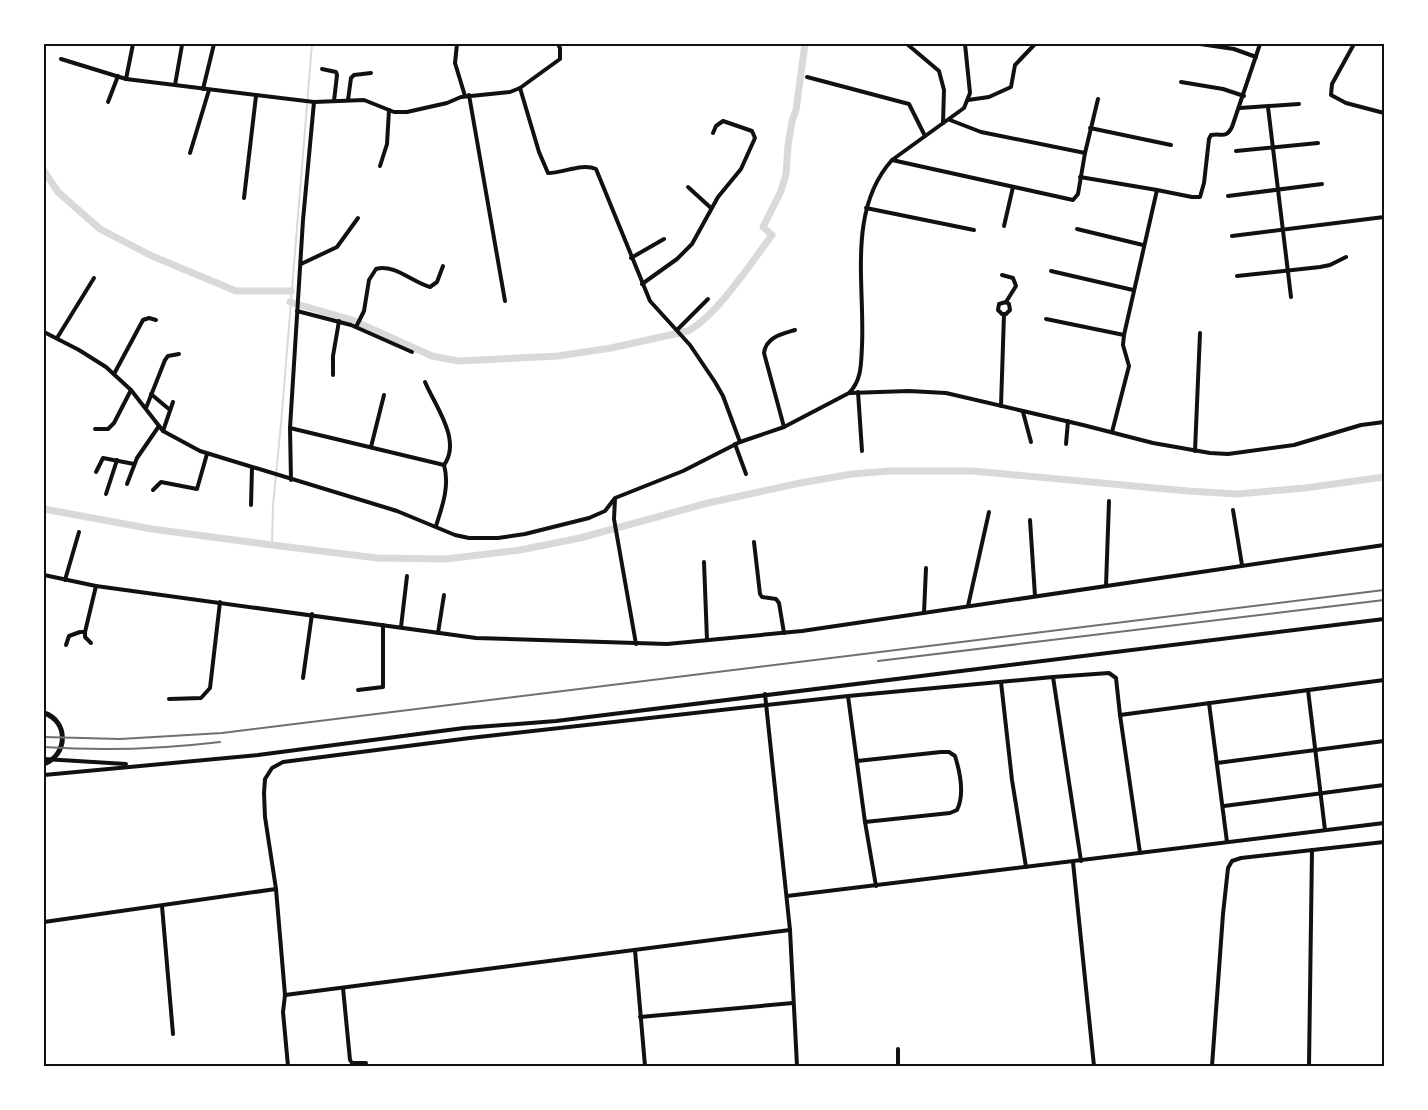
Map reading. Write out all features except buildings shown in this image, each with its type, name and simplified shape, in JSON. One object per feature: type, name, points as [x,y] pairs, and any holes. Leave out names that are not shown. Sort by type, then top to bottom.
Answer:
[{"type":"street","points":[[126,79],[133,44]]},
{"type":"street","points":[[190,153],[199,129],[214,44]]},
{"type":"street","points":[[455,44],[455,63],[467,96],[505,301]]},
{"type":"street","points":[[61,59],[126,79],[313,102],[370,101],[389,110],[407,112],[467,96],[510,92],[520,88],[560,59],[558,44]]},
{"type":"street","points":[[907,44],[939,71],[944,90],[943,124]]},
{"type":"street","points":[[44,332],[88,355],[114,374],[131,390],[163,431],[207,454],[397,511],[469,538],[498,538],[525,534],[589,518],[605,511],[615,498],[683,471],[738,443],[784,427],[855,388],[861,371],[861,255],[866,208],[882,171],[892,160],[964,108],[970,93],[965,44]]},
{"type":"street","points":[[968,100],[989,97],[1011,87],[1015,65],[1033,44]]},
{"type":"street","points":[[1200,44],[1234,49],[1256,57]]},
{"type":"street","points":[[1080,177],[1200,197],[1209,139],[1211,135],[1228,134],[1240,108],[1260,44]]},
{"type":"street","points":[[1354,44],[1332,84],[1331,95],[1346,103],[1384,113]]},
{"type":"street","points":[[175,85],[182,45]]},
{"type":"street","points":[[322,69],[336,72],[334,101]]},
{"type":"street","points":[[348,100],[351,78],[354,75],[371,73]]},
{"type":"street","points":[[108,102],[118,76]]},
{"type":"street","points":[[807,77],[909,104],[924,136]]},
{"type":"street","points":[[1181,82],[1223,89],[1244,96]]},
{"type":"street","points":[[520,88],[545,170],[548,173],[585,167],[596,169],[642,284],[656,308],[701,360],[719,389],[746,474]]},
{"type":"street","points":[[244,198],[256,96]]},
{"type":"street","points":[[892,160],[1073,200],[1078,194],[1090,128],[1098,99]]},
{"type":"street","points":[[291,480],[290,428],[313,102]]},
{"type":"street","points":[[1240,108],[1299,104]]},
{"type":"street","points":[[1268,107],[1291,297]]},
{"type":"street","points":[[380,166],[387,144],[389,110]]},
{"type":"street","points":[[949,120],[981,132],[1085,153]]},
{"type":"street","points":[[642,284],[686,252],[699,234],[711,208],[741,169],[755,138],[749,129],[723,121],[716,126],[713,133]]},
{"type":"street","points":[[1090,128],[1171,145]]},
{"type":"street","points":[[1236,152],[1318,143]]},
{"type":"street","points":[[1228,196],[1322,184]]},
{"type":"street","points":[[688,187],[711,208]]},
{"type":"street","points":[[1004,226],[1013,187]]},
{"type":"street","points":[[1112,432],[1129,366],[1122,345],[1157,190]]},
{"type":"street","points":[[866,208],[974,230]]},
{"type":"street","points":[[1232,236],[1384,217]]},
{"type":"street","points":[[301,264],[337,247],[358,218]]},
{"type":"street","points":[[1077,230],[1143,245]]},
{"type":"street","points":[[631,258],[664,239]]},
{"type":"street","points":[[1237,276],[1330,265],[1346,257]]},
{"type":"street","points":[[358,324],[364,311],[369,280],[376,268],[390,269],[430,287],[437,282],[443,266]]},
{"type":"street","points":[[1051,271],[1133,290]]},
{"type":"street","points":[[1002,275],[1013,278],[1016,284],[1006,302]]},
{"type":"street","points":[[57,338],[94,278]]},
{"type":"street","points":[[677,331],[708,299]]},
{"type":"street","points":[[1006,302],[1010,304],[1011,310],[1004,314],[999,312],[998,308],[1000,303],[1006,302]]},
{"type":"street","points":[[297,309],[358,324],[412,352]]},
{"type":"street","points":[[1001,406],[1004,314]]},
{"type":"street","points":[[114,374],[143,320],[149,318],[156,320]]},
{"type":"street","points":[[1046,319],[1124,335]]},
{"type":"street","points":[[333,375],[333,356],[339,321]]},
{"type":"street","points":[[784,427],[764,353],[768,343],[777,336],[795,330]]},
{"type":"street","points":[[1196,451],[1200,333]]},
{"type":"street","points":[[146,408],[165,360],[168,356],[179,354]]},
{"type":"street","points":[[425,382],[442,415],[448,438],[449,456],[444,465],[445,493],[436,526]]},
{"type":"street","points":[[95,429],[108,429],[114,423],[131,390]]},
{"type":"street","points":[[849,393],[933,391],[1153,443],[1228,454],[1294,444],[1361,425],[1384,422]]},
{"type":"street","points":[[858,392],[862,451]]},
{"type":"street","points":[[152,394],[170,410]]},
{"type":"street","points":[[371,447],[384,395]]},
{"type":"street","points":[[163,431],[173,402]]},
{"type":"street","points":[[1023,412],[1030,442]]},
{"type":"street","points":[[1066,444],[1068,422]]},
{"type":"street","points":[[127,484],[142,449],[159,426]]},
{"type":"street","points":[[290,428],[444,465]]},
{"type":"street","points":[[153,490],[161,482],[196,489],[207,454]]},
{"type":"street","points":[[96,472],[103,458],[134,464]]},
{"type":"street","points":[[106,494],[117,460]]},
{"type":"street","points":[[251,504],[252,468]]},
{"type":"street","points":[[615,498],[614,519],[636,644]]},
{"type":"street","points":[[1106,586],[1109,501]]},
{"type":"street","points":[[1233,510],[1242,565]]},
{"type":"street","points":[[968,606],[989,512]]},
{"type":"street","points":[[1030,520],[1035,596]]},
{"type":"street","points":[[65,580],[79,532]]},
{"type":"street","points":[[754,542],[760,594],[762,597],[776,599],[779,603],[784,633]]},
{"type":"street","points":[[44,575],[96,586],[438,633],[498,639],[667,644],[784,633],[1384,546]]},
{"type":"street","points":[[704,562],[707,640]]},
{"type":"street","points":[[924,613],[926,568]]},
{"type":"street","points":[[401,627],[407,576]]},
{"type":"street","points":[[90,643],[85,637],[85,632],[96,586]]},
{"type":"street","points":[[438,633],[444,595]]},
{"type":"street","points":[[170,699],[201,698],[210,688],[220,602]]},
{"type":"street","points":[[303,678],[312,614]]},
{"type":"street","points":[[44,775],[142,764],[258,755],[464,728],[556,721],[661,709],[765,694],[1384,619]]},
{"type":"street","points":[[358,690],[383,687],[383,625]]},
{"type":"street","points":[[66,645],[69,636],[85,632]]},
{"type":"street","points":[[288,1066],[283,1012],[285,995],[276,889],[264,793],[265,779],[272,768],[283,762],[470,738],[848,696],[1109,673],[1116,678],[1140,853]]},
{"type":"street","points":[[1053,677],[1081,861]]},
{"type":"street","points":[[1120,716],[1384,680]]},
{"type":"street","points":[[1001,682],[1012,780],[1026,867]]},
{"type":"street","points":[[1308,690],[1325,830]]},
{"type":"street","points":[[765,694],[790,930],[797,1066]]},
{"type":"street","points":[[848,696],[876,886]]},
{"type":"street","points":[[1209,704],[1227,843]]},
{"type":"street","points":[[44,713],[56,720],[63,736],[58,753],[44,764]]},
{"type":"street","points":[[1218,763],[1384,741]]},
{"type":"street","points":[[857,761],[949,752],[955,756],[957,763],[961,795],[957,810],[950,813],[865,822]]},
{"type":"street","points":[[44,759],[142,764]]},
{"type":"street","points":[[1224,806],[1384,785]]},
{"type":"street","points":[[787,896],[1384,823]]},
{"type":"street","points":[[1212,1066],[1223,914],[1228,868],[1232,861],[1241,858],[1384,842]]},
{"type":"street","points":[[1309,1066],[1312,850]]},
{"type":"street","points":[[1073,862],[1094,1066]]},
{"type":"street","points":[[44,922],[276,889]]},
{"type":"street","points":[[162,906],[173,1034]]},
{"type":"street","points":[[285,995],[790,930]]},
{"type":"street","points":[[635,950],[645,1066]]},
{"type":"street","points":[[343,988],[350,1060],[352,1063],[366,1063]]},
{"type":"street","points":[[640,1017],[793,1003]]},
{"type":"street","points":[[898,1048],[898,1066]]},
{"type":"waterway","points":[[272,545],[273,505],[312,44]]},
{"type":"waterway","points":[[290,302],[352,320],[432,356],[458,361],[558,356],[611,348],[688,331],[722,301],[772,235],[763,227],[781,191],[786,174],[788,146],[796,110],[805,44]]},
{"type":"waterway","points":[[44,171],[58,192],[100,229],[152,256],[236,291],[291,291]]},
{"type":"waterway","points":[[44,509],[152,529],[272,545],[377,558],[446,559],[520,550],[580,538],[708,503],[852,474],[889,471],[972,471],[1237,494],[1305,488],[1384,477]]},
{"type":"railway","points":[[44,737],[120,739],[222,733],[1384,590]]},
{"type":"railway","points":[[878,661],[1384,600]]},
{"type":"railway","points":[[44,747],[132,749],[220,742]]}]
